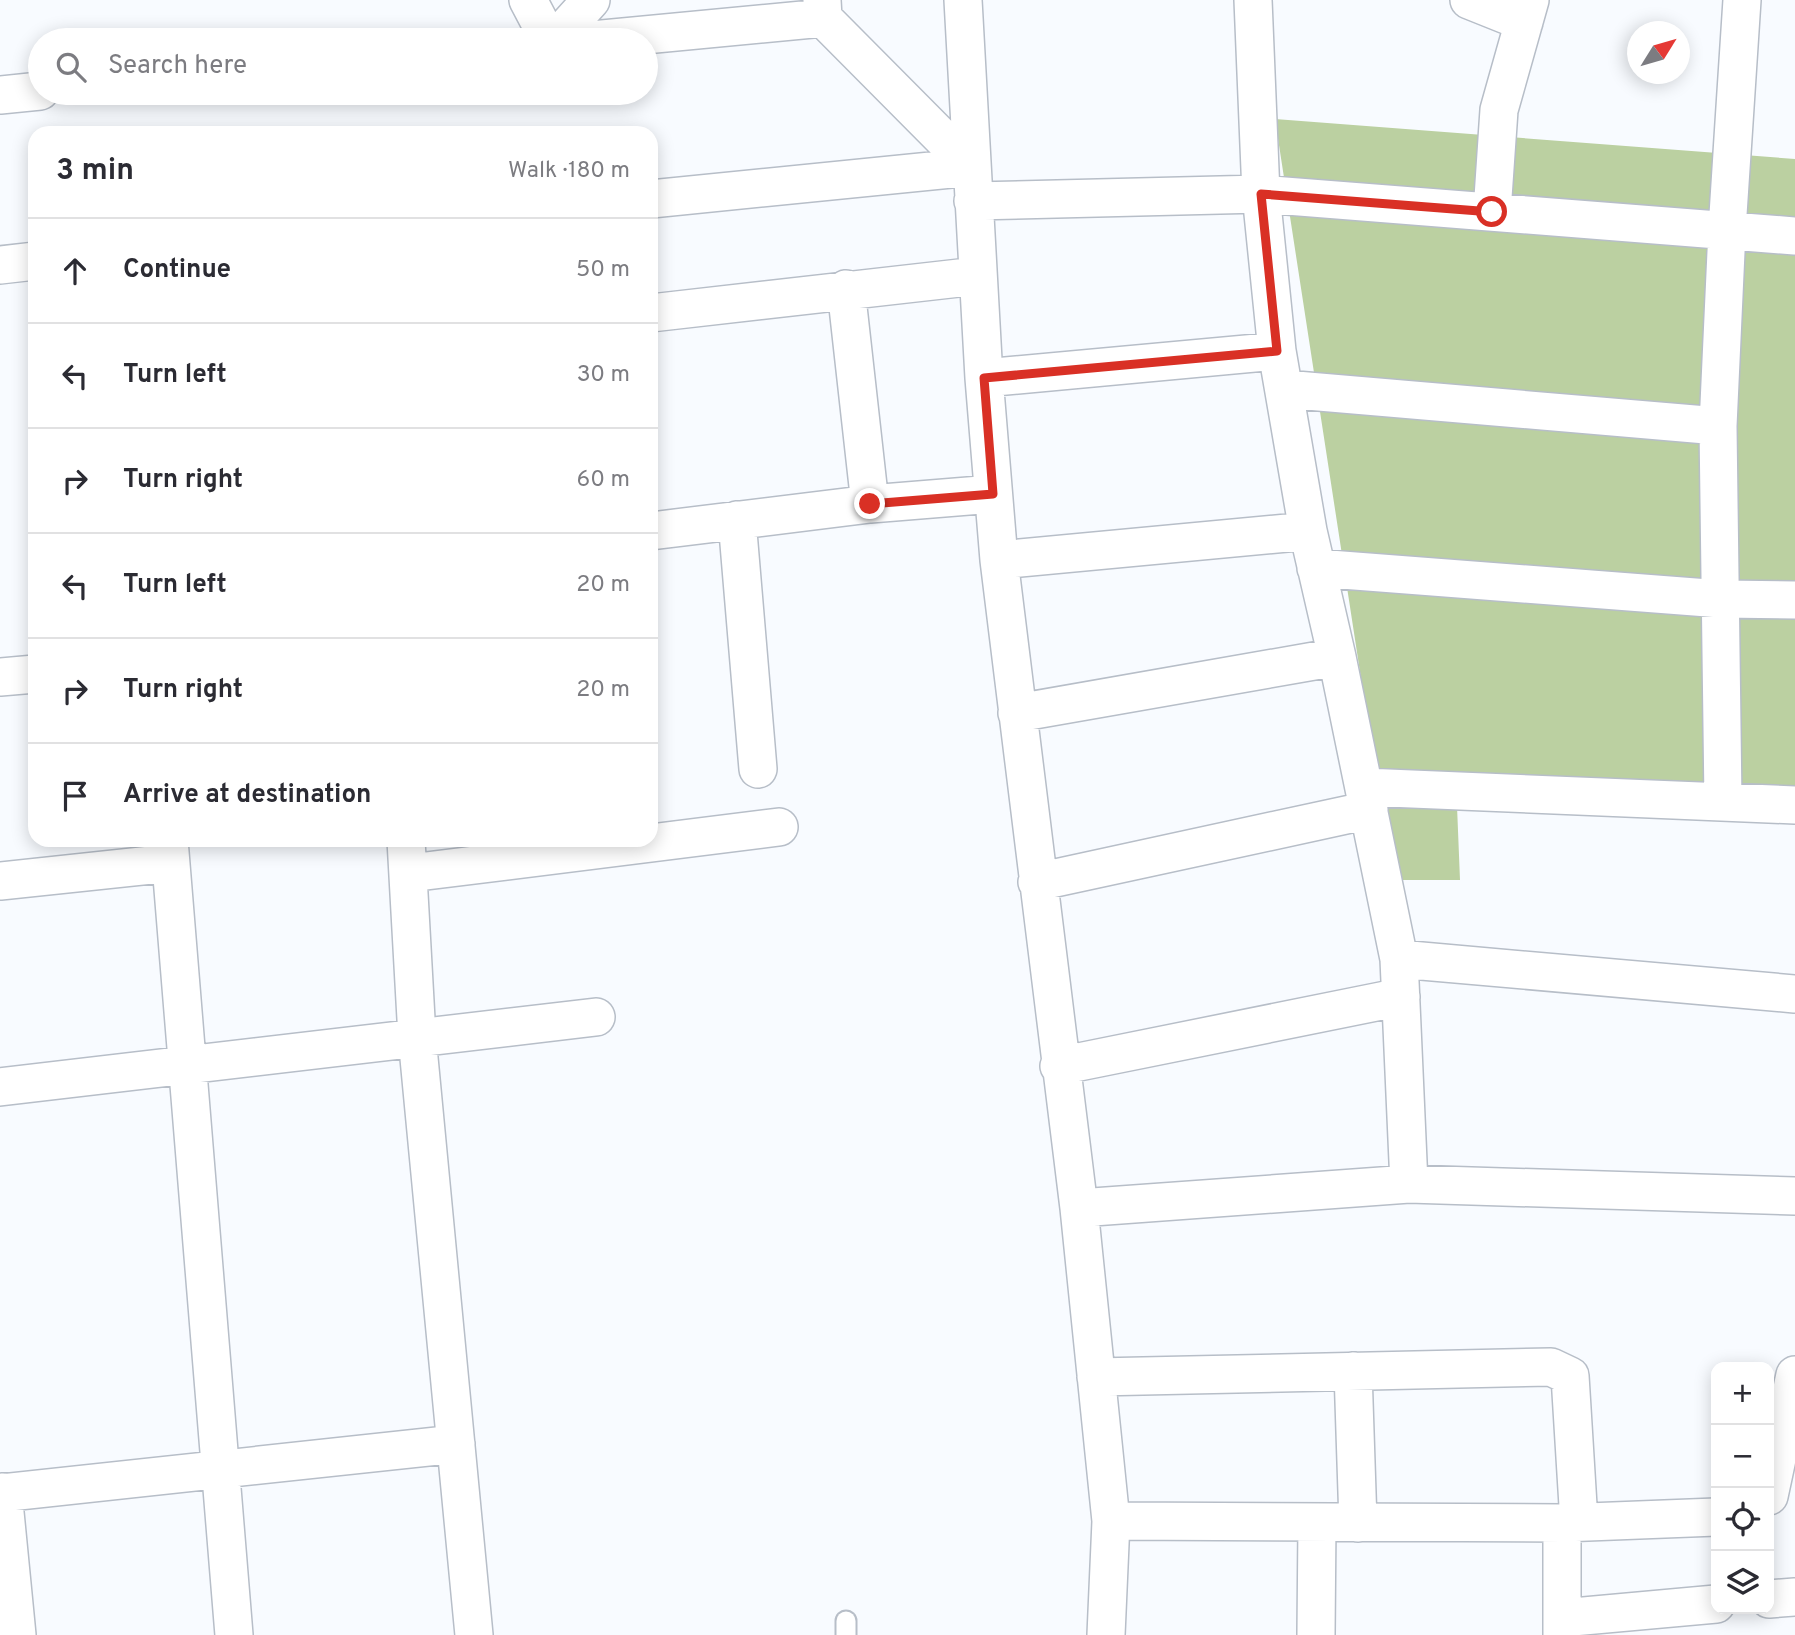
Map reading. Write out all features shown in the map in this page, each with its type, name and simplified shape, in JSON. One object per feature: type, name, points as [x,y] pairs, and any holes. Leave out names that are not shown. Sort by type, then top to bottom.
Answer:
[{"type":"street","points":[[528,0],[543,28]]},
{"type":"street","points":[[566,28],[591,0]]},
{"type":"street","points":[[963,0],[977,276],[999,560],[1059,1066],[1079,1209],[1111,1521],[1106,1635]]},
{"type":"street","points":[[1253,0],[1261,194],[1277,351],[1308,531],[1338,657],[1399,959],[1409,1184]]},
{"type":"street","points":[[1469,0],[1527,11],[1499,110],[1492,212]]},
{"type":"street","points":[[1723,802],[1718,426],[1742,0]]},
{"type":"street","points":[[658,31],[823,9],[972,184]]},
{"type":"street","points":[[0,95],[28,92]]},
{"type":"street","points":[[658,199],[972,184],[1261,194],[1795,236]]},
{"type":"street","points":[[0,265],[28,262]]},
{"type":"street","points":[[658,312],[977,276]]},
{"type":"street","points":[[846,289],[870,504]]},
{"type":"street","points":[[984,378],[1277,351]]},
{"type":"street","points":[[1284,388],[1718,426]]},
{"type":"street","points":[[658,530],[870,504],[993,494]]},
{"type":"street","points":[[737,520],[758,769]]},
{"type":"street","points":[[999,560],[1308,531]]},
{"type":"street","points":[[1317,568],[1721,598],[1795,600]]},
{"type":"street","points":[[1017,713],[1338,657]]},
{"type":"street","points":[[0,677],[28,675]]},
{"type":"street","points":[[1037,882],[1367,799],[1795,805]]},
{"type":"street","points":[[658,837],[779,827]]},
{"type":"street","points":[[474,1635],[417,1037],[408,857],[532,847]]},
{"type":"street","points":[[0,881],[169,851],[234,1635]]},
{"type":"street","points":[[1399,959],[1795,994]]},
{"type":"street","points":[[1059,1066],[1401,997]]},
{"type":"street","points":[[0,1087],[596,1017]]},
{"type":"street","points":[[1079,1209],[1409,1184],[1795,1196]]},
{"type":"street","points":[[1096,1377],[1551,1367],[1570,1376],[1571,1522],[1562,1627],[1711,1605]]},
{"type":"street","points":[[1353,1371],[1358,1523]]},
{"type":"street","points":[[1771,1488],[1795,1376]]},
{"type":"street","points":[[17,1635],[2,1493],[456,1444]]},
{"type":"street","points":[[1111,1521],[1571,1522],[1711,1517]]},
{"type":"street","points":[[1316,1635],[1317,1523]]},
{"type":"street","points":[[1774,1599],[1795,1597]]},
{"type":"green space","points":[[1275,119],[1795,159],[1795,820],[1457,806],[1460,880],[1392,880]]},
{"type":"route","points":[[870,504],[993,494],[984,378],[1277,351],[1261,194],[1492,212]]}]
